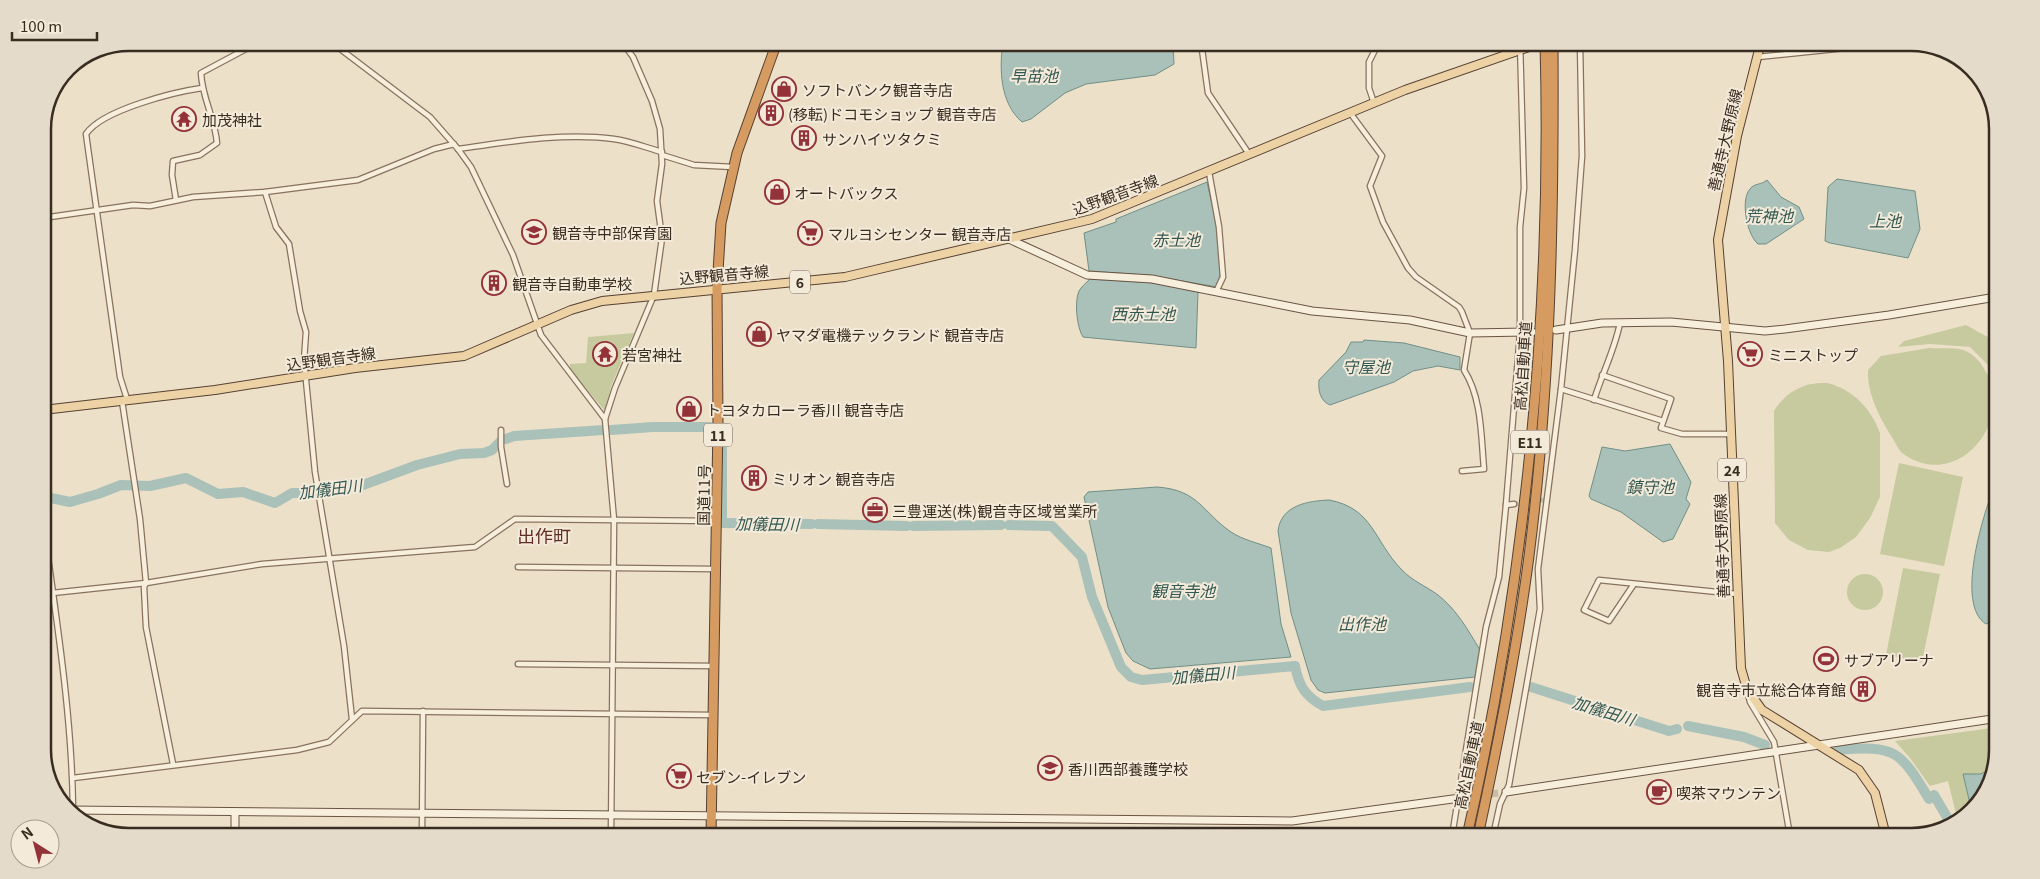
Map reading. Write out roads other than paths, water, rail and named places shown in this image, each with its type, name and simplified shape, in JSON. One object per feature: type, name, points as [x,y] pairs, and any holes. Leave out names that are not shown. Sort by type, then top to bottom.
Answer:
[{"type":"highway","name":"国道11号","points":[[711,828],[715,666],[717,288],[721,223],[733,168],[775,51]]},
{"type":"highway","name":"高松自動車道","points":[[1469,828],[1485,756],[1508,623],[1530,441],[1544,207],[1545,51]]},
{"type":"highway","name":"高松自動車道","points":[[1480,828],[1518,626],[1541,440],[1553,228],[1552,51]]},
{"type":"main road","name":"込野観音寺線","points":[[51,409],[215,390],[305,375],[464,356],[588,304],[616,298],[845,277],[1011,240],[1098,217],[1507,51]]},
{"type":"main road","name":"善通寺大野原線","points":[[1760,51],[1739,127],[1721,220],[1719,260],[1731,434],[1741,668],[1747,689],[1756,703],[1768,714],[1853,766],[1868,781],[1881,808],[1885,828]]},
{"type":"street","points":[[176,200],[172,175],[173,161],[200,155],[217,143],[213,115],[202,88],[201,73],[244,51]]},
{"type":"street","points":[[344,51],[430,117],[471,167],[523,277],[536,326],[555,356],[605,419]]},
{"type":"street","points":[[611,828],[610,713],[614,520],[605,419],[615,388],[654,295],[662,238],[657,201],[662,153],[660,128],[652,100],[629,51]]},
{"type":"street","points":[[1203,51],[1208,93],[1250,155]]},
{"type":"street","points":[[1374,51],[1368,62],[1370,88],[1374,104]]},
{"type":"street","points":[[1454,828],[1486,627],[1499,577],[1506,505],[1520,332],[1520,227],[1524,188],[1520,51]]},
{"type":"street","points":[[1495,828],[1500,804],[1509,785],[1529,682],[1540,609],[1538,569],[1561,389],[1576,250],[1582,156],[1580,51]]},
{"type":"street","points":[[1758,58],[1821,51]]},
{"type":"street","points":[[174,764],[146,627],[144,587],[146,583],[140,519],[85,139],[88,131],[108,117],[168,94],[202,88]]},
{"type":"street","points":[[1351,114],[1382,156],[1370,186],[1389,236],[1416,277],[1459,307],[1470,333],[1464,370],[1471,382],[1479,417],[1484,469],[1462,471]]},
{"type":"street","points":[[458,150],[521,140],[566,138],[614,139],[662,153],[694,165],[733,168]]},
{"type":"street","points":[[51,217],[96,212],[133,205],[150,206],[176,200],[265,192],[358,180],[434,149],[454,144]]},
{"type":"street","points":[[1209,172],[1219,227],[1223,277],[1216,292]]},
{"type":"street","points":[[265,192],[276,227],[289,244],[300,311],[306,332],[305,375],[315,472],[344,646],[352,719]]},
{"type":"street","points":[[1011,240],[1087,274],[1152,279],[1312,311],[1410,320],[1470,333],[1532,332]]},
{"type":"street","points":[[1556,330],[1566,330],[1602,323],[1671,322],[1765,330],[1785,329],[1989,299]]},
{"type":"street","points":[[1594,400],[1617,340],[1620,323]]},
{"type":"street","points":[[1602,375],[1671,398],[1661,428],[1682,434],[1731,434]]},
{"type":"street","points":[[1561,389],[1663,421]]},
{"type":"street","points":[[501,430],[501,447],[507,484]]},
{"type":"street","points":[[1506,505],[1514,504]]},
{"type":"street","points":[[52,593],[146,583],[262,564],[475,547],[515,519],[716,521]]},
{"type":"street","points":[[518,567],[716,569]]},
{"type":"street","points":[[1634,584],[1609,620],[1584,610],[1599,580],[1737,594]]},
{"type":"street","points":[[51,585],[73,778],[72,803]]},
{"type":"street","points":[[518,664],[715,666]]},
{"type":"street","points":[[1747,689],[1750,702],[1774,742],[1777,751],[1789,828]]},
{"type":"street","points":[[73,778],[297,750],[329,742],[362,711],[714,715]]},
{"type":"street","points":[[422,828],[423,711]]},
{"type":"street","points":[[1506,792],[1989,719]]},
{"type":"street","points":[[80,810],[1292,822],[1460,798]]},
{"type":"street","points":[[235,828],[236,812]]},
{"type":"water","name":"早苗池","points":[[1002,51],[1173,51],[1174,64],[1155,75],[1086,84],[1065,93],[1031,119],[1022,122],[1009,105],[1005,95],[1001,63]]},
{"type":"water","name":"上池","points":[[1837,179],[1915,191],[1920,229],[1908,258],[1825,241],[1828,187]]},
{"type":"water","name":"荒神池","points":[[1767,180],[1781,197],[1799,207],[1804,219],[1766,244],[1758,244],[1754,240],[1748,226],[1745,201],[1752,187]]},
{"type":"water","name":"赤土池","points":[[1207,182],[1220,249],[1220,275],[1217,287],[1147,275],[1089,271],[1084,233],[1116,222],[1116,219]]},
{"type":"water","name":"西赤土池","points":[[1090,279],[1155,283],[1198,292],[1196,348],[1083,337],[1076,308],[1077,296]]},
{"type":"water","name":"守屋池","points":[[1364,340],[1404,343],[1460,357],[1460,370],[1438,366],[1413,371],[1394,382],[1330,405],[1320,395],[1319,380],[1346,352],[1351,342],[1363,342]]},
{"type":"water","name":"鎮守池","points":[[1670,444],[1691,482],[1686,499],[1690,504],[1673,539],[1663,542],[1621,512],[1591,499],[1589,496],[1602,447],[1625,451]]},
{"type":"water","name":"観音寺池","points":[[1157,487],[1182,492],[1199,503],[1231,532],[1271,548],[1281,624],[1291,657],[1150,669],[1133,661],[1126,653],[1108,607],[1084,497],[1088,492]]},
{"type":"water","name":"出作池","points":[[1329,500],[1344,504],[1364,518],[1401,569],[1414,580],[1438,595],[1456,614],[1480,650],[1475,677],[1325,693],[1318,690],[1311,680],[1291,613],[1278,531],[1284,515],[1290,510],[1304,503]]},
{"type":"water","points":[[1989,502],[1989,623],[1986,624],[1977,614],[1973,599],[1972,580],[1978,538]]},
{"type":"water","points":[[1985,772],[1983,780],[1969,801],[1963,774]]},
{"type":"waterway","name":"加儀田川","points":[[611,430],[653,427],[710,427]]},
{"type":"waterway","name":"加儀田川","points":[[506,439],[514,436],[604,430]]},
{"type":"waterway","name":"加儀田川","points":[[722,438],[722,517]]},
{"type":"waterway","name":"加儀田川","points":[[51,498],[70,502],[121,485],[150,486],[186,478],[218,494],[243,492],[275,503],[292,493],[307,493],[343,484],[363,485],[417,465],[460,454],[484,453],[492,450],[500,442]]},
{"type":"waterway","name":"加儀田川","points":[[722,523],[812,524]]},
{"type":"waterway","name":"加儀田川","points":[[818,524],[907,526]]},
{"type":"waterway","name":"加儀田川","points":[[913,526],[1001,525]]},
{"type":"waterway","name":"加儀田川","points":[[1009,525],[1052,526],[1082,557],[1092,597],[1121,667],[1131,677],[1142,680],[1295,666],[1304,690],[1323,706],[1470,687]]},
{"type":"waterway","name":"加儀田川","points":[[1531,687],[1669,731],[1677,729]]},
{"type":"waterway","name":"加儀田川","points":[[1688,726],[1744,737],[1765,745]]},
{"type":"waterway","name":"加儀田川","points":[[1838,750],[1872,749],[1884,750],[1894,754],[1911,770],[1929,799]]},
{"type":"waterway","name":"加儀田川","points":[[1934,795],[1948,818]]},
{"type":"tunnel","points":[[1514,504],[1544,500]]},
{"type":"tunnel","points":[[1460,798],[1506,792]]},
{"type":"place","name":"ソフトバンク観音寺店","points":[[784,89]]},
{"type":"place","name":"(移転)ドコモショップ 観音寺店","points":[[771,113]]},
{"type":"place","name":"加茂神社","points":[[184,119]]},
{"type":"place","name":"サンハイツタクミ","points":[[804,138]]},
{"type":"place","name":"オートバックス","points":[[777,192]]},
{"type":"place","name":"観音寺中部保育園","points":[[534,232]]},
{"type":"place","name":"マルヨシセンター 観音寺店","points":[[810,233]]},
{"type":"place","name":"観音寺自動車学校","points":[[494,283]]},
{"type":"place","name":"ヤマダ電機テックランド 観音寺店","points":[[759,334]]},
{"type":"place","name":"若宮神社","points":[[605,354]]},
{"type":"place","name":"ミニストップ","points":[[1750,354]]},
{"type":"place","name":"トヨタカローラ香川 観音寺店","points":[[689,409]]},
{"type":"place","name":"ミリオン 観音寺店","points":[[754,478]]},
{"type":"place","name":"三豊運送(株)観音寺区域営業所","points":[[875,510]]},
{"type":"place","name":"サブアリーナ","points":[[1826,659]]},
{"type":"place","name":"観音寺市立総合体育館","points":[[1863,689]]},
{"type":"place","name":"香川西部養護学校","points":[[1050,768]]},
{"type":"place","name":"セブン-イレブン","points":[[679,776]]},
{"type":"place","name":"喫茶マウンテン","points":[[1659,792]]},
{"type":"district","name":"出作町","points":[[544,535]]}]
